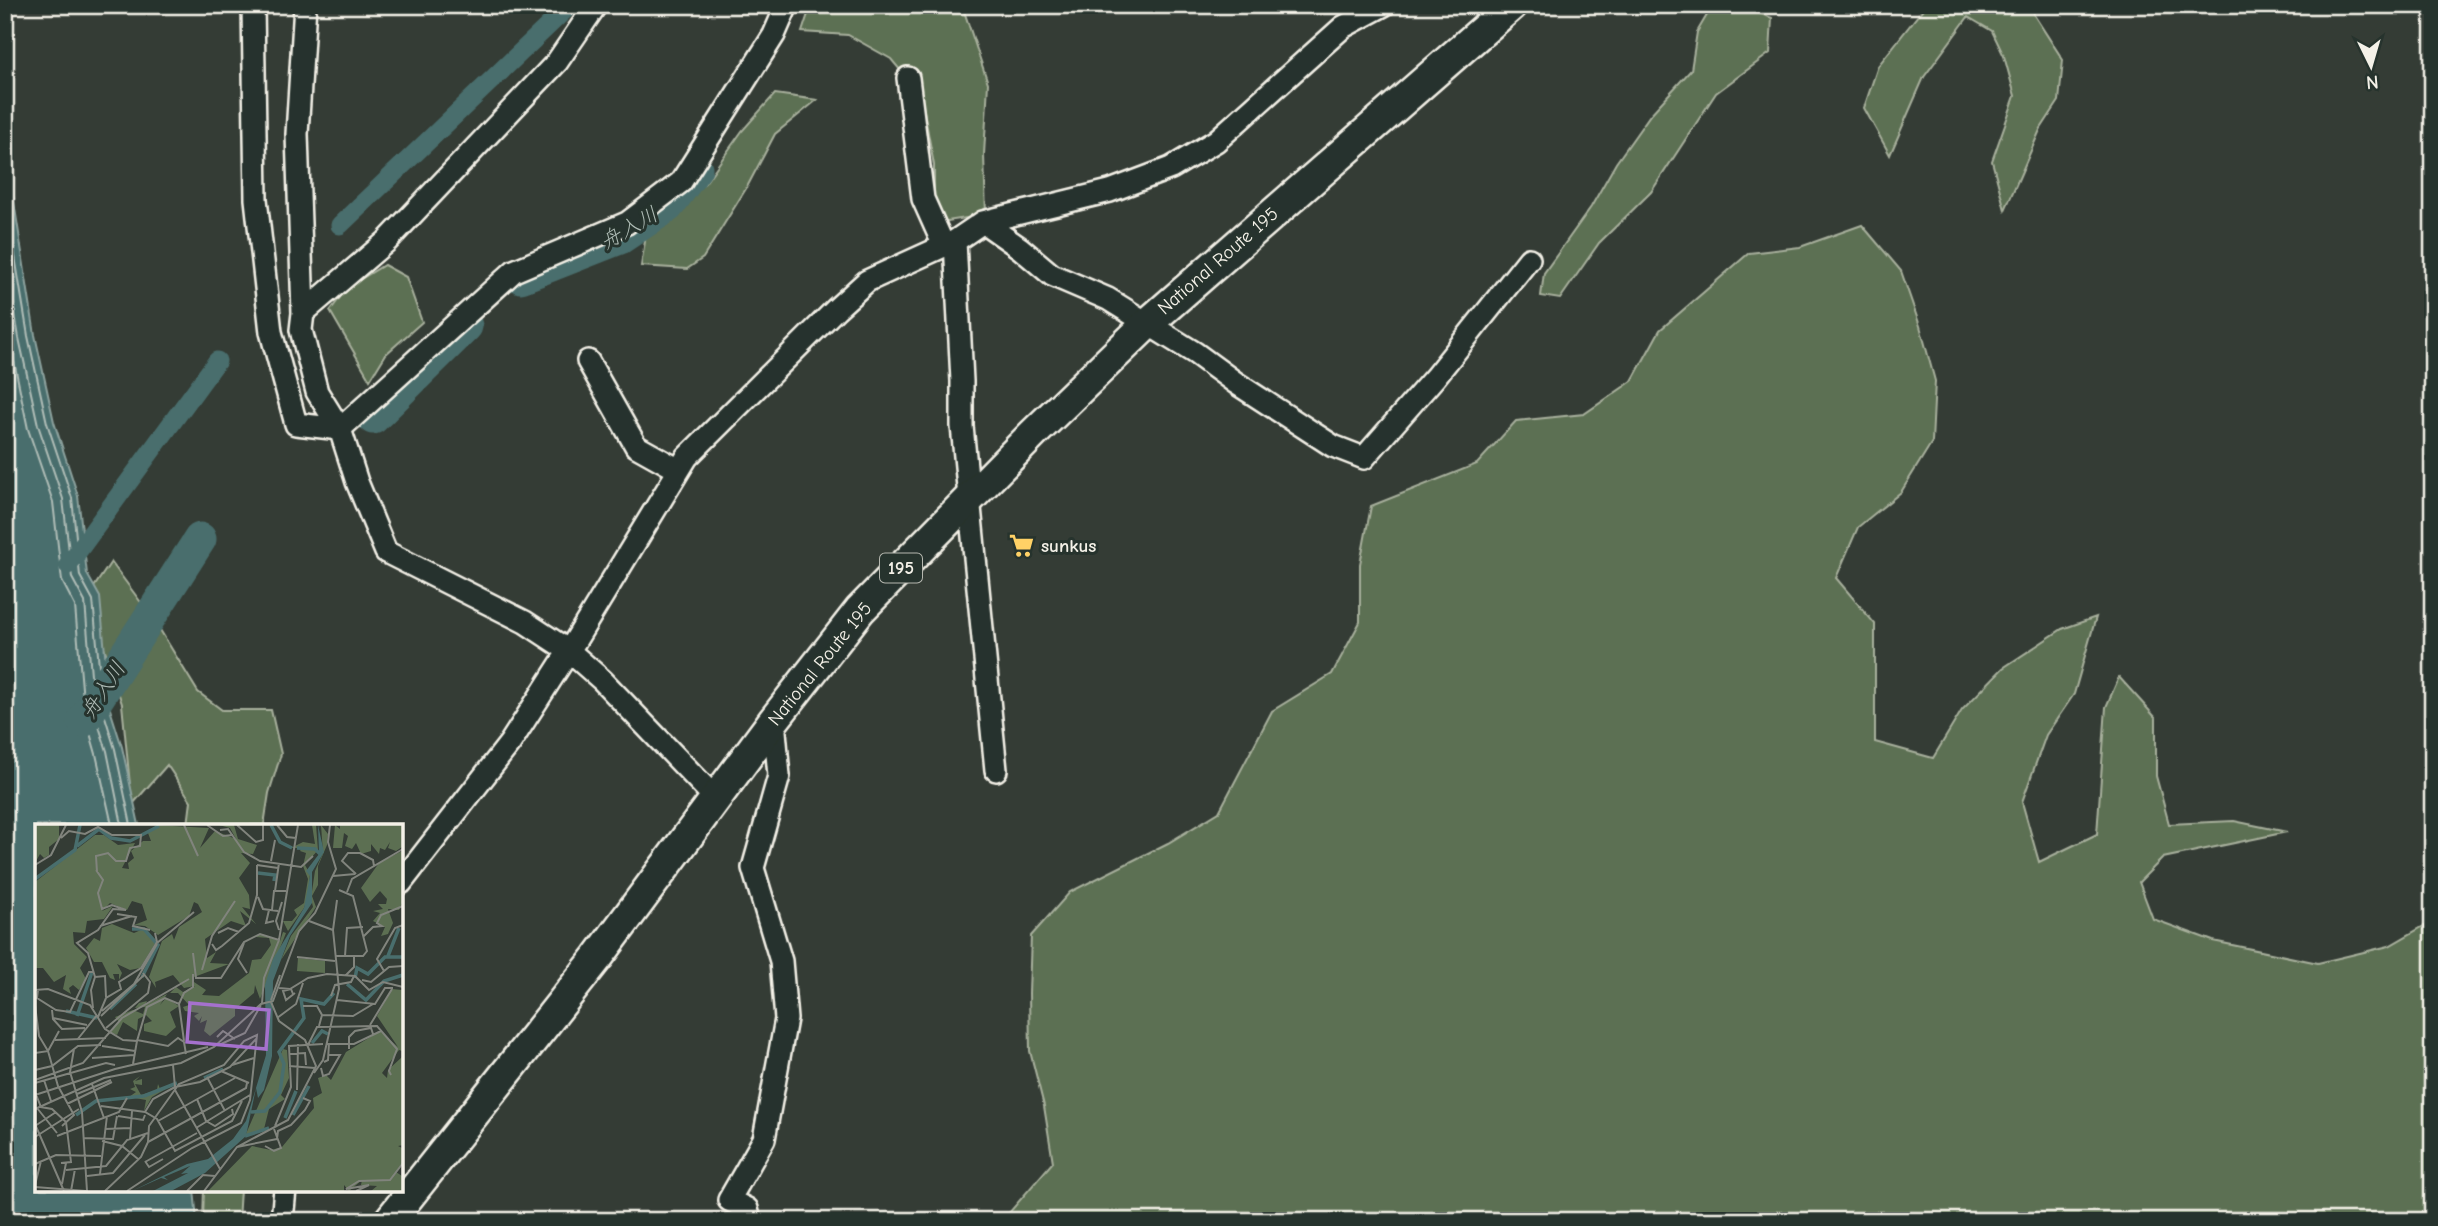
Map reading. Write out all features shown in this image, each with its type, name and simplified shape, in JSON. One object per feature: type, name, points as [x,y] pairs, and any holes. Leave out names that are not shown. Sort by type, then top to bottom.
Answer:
[{"type":"highway","name":"National Route 195","points":[[389,1221],[598,957],[774,720],[860,610],[1147,324],[1512,5]]},
{"type":"street","points":[[253,5],[256,199],[271,331],[296,424],[340,429],[514,271],[627,223],[681,182],[774,35],[787,5]]},
{"type":"street","points":[[305,5],[297,134],[303,313],[300,330],[317,392],[340,429],[357,482],[386,552],[525,622],[569,651],[602,680],[716,799]]},
{"type":"street","points":[[303,313],[387,241],[557,62],[596,5]]},
{"type":"street","points":[[402,882],[510,743],[687,457],[783,359],[867,281],[950,244],[984,222],[1110,191],[1171,168],[1216,141],[1343,27],[1353,12],[1384,5]]},
{"type":"street","points":[[908,78],[923,199],[950,244],[962,381],[962,426],[968,500],[996,770]]},
{"type":"street","points":[[984,222],[1052,275],[1108,299],[1195,353],[1333,446],[1364,458],[1436,377],[1529,259]]},
{"type":"street","points":[[588,361],[636,446],[679,470]]},
{"type":"street","points":[[750,1221],[747,1209],[729,1200],[764,1139],[786,1019],[781,961],[753,868],[779,776],[774,720]]},
{"type":"street","points":[[282,1221],[285,1191]]},
{"type":"green space","points":[[811,5],[960,5],[988,83],[984,155],[986,215],[934,223],[934,165],[921,95],[891,59],[848,35],[802,32]]},
{"type":"green space","points":[[1713,5],[1738,5],[1772,18],[1770,53],[1716,93],[1651,192],[1599,243],[1560,299],[1541,296],[1544,273],[1591,207],[1616,163],[1650,115],[1691,70],[1697,32]]},
{"type":"green space","points":[[1926,5],[2032,5],[2034,15],[2063,60],[2059,101],[2040,130],[2005,210],[1992,161],[2015,96],[2004,56],[1992,31],[1968,17],[1924,77],[1890,155],[1864,108],[1878,66]]},
{"type":"green space","points":[[775,94],[817,100],[775,134],[747,187],[703,258],[687,269],[641,266],[646,235],[666,211],[705,183],[742,131]]},
{"type":"green space","points":[[1862,225],[1901,271],[1935,381],[1932,442],[1901,492],[1858,527],[1836,578],[1875,624],[1875,742],[1933,758],[1962,710],[2003,668],[2062,629],[2096,617],[2074,694],[2046,735],[2022,802],[2039,862],[2097,834],[2106,707],[2119,677],[2156,718],[2156,776],[2169,824],[2234,821],[2287,832],[2163,858],[2139,882],[2153,919],[2213,941],[2318,963],[2389,946],[2424,926],[2433,931],[2433,1221],[1002,1221],[1053,1162],[1044,1106],[1030,1051],[1031,936],[1070,892],[1168,843],[1219,812],[1272,711],[1332,674],[1360,622],[1360,564],[1371,506],[1477,464],[1516,421],[1584,414],[1632,381],[1660,330],[1749,253],[1800,247]]},
{"type":"green space","points":[[384,265],[406,277],[422,322],[386,354],[370,380],[330,311],[348,287]]},
{"type":"green space","points":[[111,562],[154,620],[198,692],[222,710],[271,710],[281,754],[269,793],[264,824],[188,824],[191,801],[167,765],[132,805],[122,704],[88,596]]},
{"type":"green space","points":[[204,1191],[240,1191],[238,1221],[203,1221]]},
{"type":"water","points":[[5,145],[35,335],[54,422],[78,496],[87,574],[100,597],[110,709],[122,747],[139,824],[35,824],[35,1191],[194,1191],[197,1221],[5,1221]]},
{"type":"waterway","points":[[340,225],[570,5]]},
{"type":"waterway","name":"舟入川","points":[[521,277],[620,238],[668,206],[696,168]]},
{"type":"waterway","name":"舟入川","points":[[373,418],[466,326]]},
{"type":"waterway","points":[[68,565],[217,361]]},
{"type":"waterway","name":"舟入川","points":[[83,721],[200,539]]},
{"type":"place","name":"sunkus","points":[[1021,546]]}]
